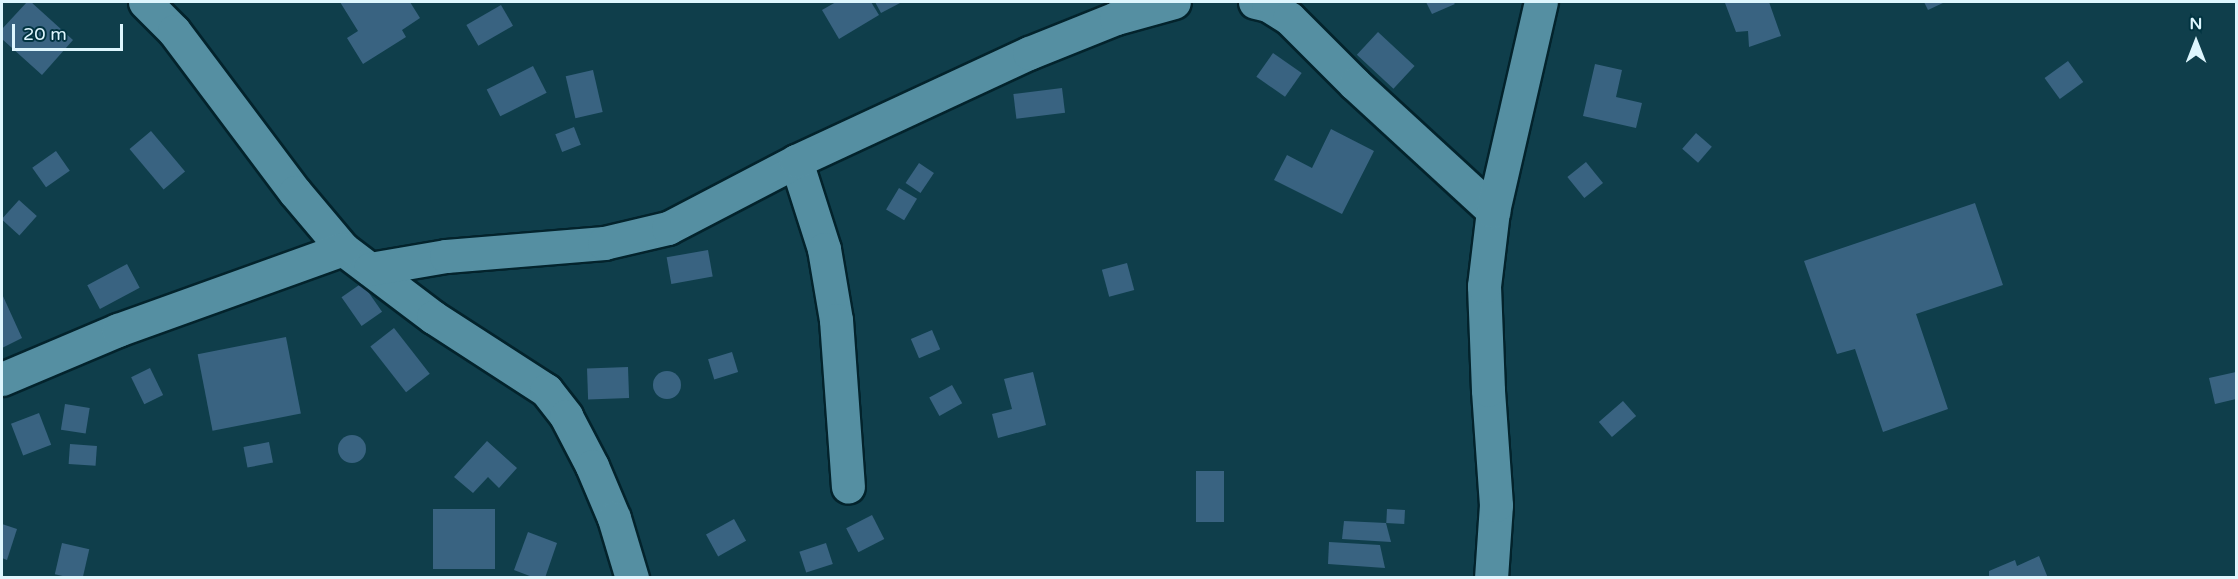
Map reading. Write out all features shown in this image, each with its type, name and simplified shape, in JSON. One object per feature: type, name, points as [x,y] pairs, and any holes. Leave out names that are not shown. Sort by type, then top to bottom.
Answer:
[{"type":"street","points":[[145,2],[174,31],[296,192],[343,249],[433,317],[546,390],[566,416],[592,466],[614,518],[632,578]]},
{"type":"street","points":[[370,269],[446,256],[604,243],[668,228],[796,161],[1029,53],[1116,18],[1174,2]]},
{"type":"street","points":[[1255,2],[1268,5],[1289,18],[1354,84],[1493,211]]},
{"type":"street","points":[[1491,578],[1496,505],[1484,286],[1493,211],[1541,2]]},
{"type":"street","points":[[796,161],[824,249],[836,320],[848,487]]},
{"type":"street","points":[[2,379],[118,330],[343,249]]},
{"type":"building","points":[[27,2],[31,2],[73,40],[42,75],[2,39],[2,29]]},
{"type":"building","points":[[340,2],[410,2],[420,18],[402,30],[406,37],[363,64],[347,38],[358,31]]},
{"type":"building","points":[[836,2],[871,2],[879,15],[839,39],[822,10]]},
{"type":"building","points":[[875,2],[902,2],[881,13]]},
{"type":"building","points":[[1426,2],[1453,2],[1455,4],[1432,14]]},
{"type":"building","points":[[1769,2],[1781,36],[1749,47],[1748,31],[1736,32],[1725,3]]},
{"type":"building","points":[[1924,2],[1945,2],[1928,10]]},
{"type":"building","points":[[501,5],[513,26],[478,46],[466,25]]},
{"type":"building","points":[[1378,32],[1415,66],[1393,89],[1357,55]]},
{"type":"building","points":[[1273,53],[1302,73],[1285,97],[1256,77]]},
{"type":"building","points":[[2068,61],[2083,82],[2060,99],[2045,78]]},
{"type":"building","points":[[1595,64],[1622,70],[1616,97],[1642,103],[1636,128],[1583,116]]},
{"type":"building","points":[[533,66],[547,93],[500,116],[487,90]]},
{"type":"building","points":[[593,70],[603,112],[575,118],[566,76]]},
{"type":"building","points":[[1062,88],[1065,113],[1016,119],[1013,94]]},
{"type":"building","points":[[574,127],[581,145],[562,152],[555,134]]},
{"type":"building","points":[[1331,129],[1374,151],[1342,214],[1274,180],[1287,155],[1312,168]]},
{"type":"building","points":[[151,131],[185,172],[164,190],[130,149]]},
{"type":"building","points":[[1696,133],[1712,147],[1698,163],[1682,149]]},
{"type":"building","points":[[56,151],[70,171],[46,187],[32,168]]},
{"type":"building","points":[[1586,162],[1603,183],[1584,198],[1567,177]]},
{"type":"building","points":[[919,163],[934,173],[921,193],[906,183]]},
{"type":"building","points":[[899,188],[917,199],[904,220],[886,209]]},
{"type":"building","points":[[19,200],[37,216],[19,235],[2,220]]},
{"type":"building","points":[[1975,203],[2003,285],[1916,314],[1948,409],[1883,432],[1855,349],[1837,354],[1804,261]]},
{"type":"building","points":[[708,250],[713,277],[671,284],[667,257]]},
{"type":"building","points":[[1127,263],[1134,290],[1109,297],[1102,270]]},
{"type":"building","points":[[127,264],[140,288],[100,309],[87,285]]},
{"type":"building","points":[[362,283],[382,312],[362,326],[342,297]]},
{"type":"building","points":[[2,294],[22,338],[2,348]]},
{"type":"building","points":[[394,328],[430,374],[406,392],[370,346]]},
{"type":"building","points":[[932,330],[940,349],[919,358],[911,339]]},
{"type":"building","points":[[286,337],[301,414],[213,431],[198,354]]},
{"type":"building","points":[[732,352],[738,372],[714,379],[708,359]]},
{"type":"building","points":[[628,367],[629,398],[588,399],[587,368]]},
{"type":"building","points":[[150,368],[163,395],[144,404],[131,377]]},
{"type":"building","points":[[667,371],[677,375],[681,385],[677,395],[667,399],[657,395],[653,385],[657,375]]},
{"type":"building","points":[[1033,372],[1046,425],[998,438],[992,414],[1012,409],[1004,379]]},
{"type":"building","points":[[2236,372],[2236,399],[2215,404],[2209,378]]},
{"type":"building","points":[[952,385],[962,403],[939,416],[929,398]]},
{"type":"building","points":[[1623,401],[1636,416],[1612,437],[1599,422]]},
{"type":"building","points":[[65,404],[90,408],[86,434],[61,430]]},
{"type":"building","points":[[39,413],[51,445],[23,455],[11,424]]},
{"type":"building","points":[[352,435],[362,439],[366,449],[362,459],[352,463],[342,459],[338,449],[342,439]]},
{"type":"building","points":[[487,441],[517,468],[499,488],[488,477],[473,493],[454,477]]},
{"type":"building","points":[[269,442],[273,463],[247,468],[243,447]]},
{"type":"building","points":[[70,444],[97,446],[96,466],[69,464]]},
{"type":"building","points":[[1196,471],[1224,471],[1224,522],[1196,522]]},
{"type":"building","points":[[433,509],[495,509],[495,569],[433,569]]},
{"type":"building","points":[[1387,509],[1405,510],[1404,524],[1386,523]]},
{"type":"building","points":[[872,515],[884,539],[858,552],[846,528]]},
{"type":"building","points":[[734,519],[746,541],[718,556],[706,535]]},
{"type":"building","points":[[1344,521],[1386,523],[1391,542],[1342,539]]},
{"type":"building","points":[[2,524],[17,529],[7,560],[2,558]]},
{"type":"building","points":[[528,532],[557,543],[545,578],[535,578],[514,570]]},
{"type":"building","points":[[1329,542],[1380,545],[1385,568],[1328,564]]},
{"type":"building","points":[[62,543],[89,549],[83,578],[55,574]]},
{"type":"building","points":[[826,543],[833,564],[806,573],[799,552]]},
{"type":"building","points":[[2039,556],[2048,578],[1989,578],[1989,571],[2015,560],[2017,566]]}]
